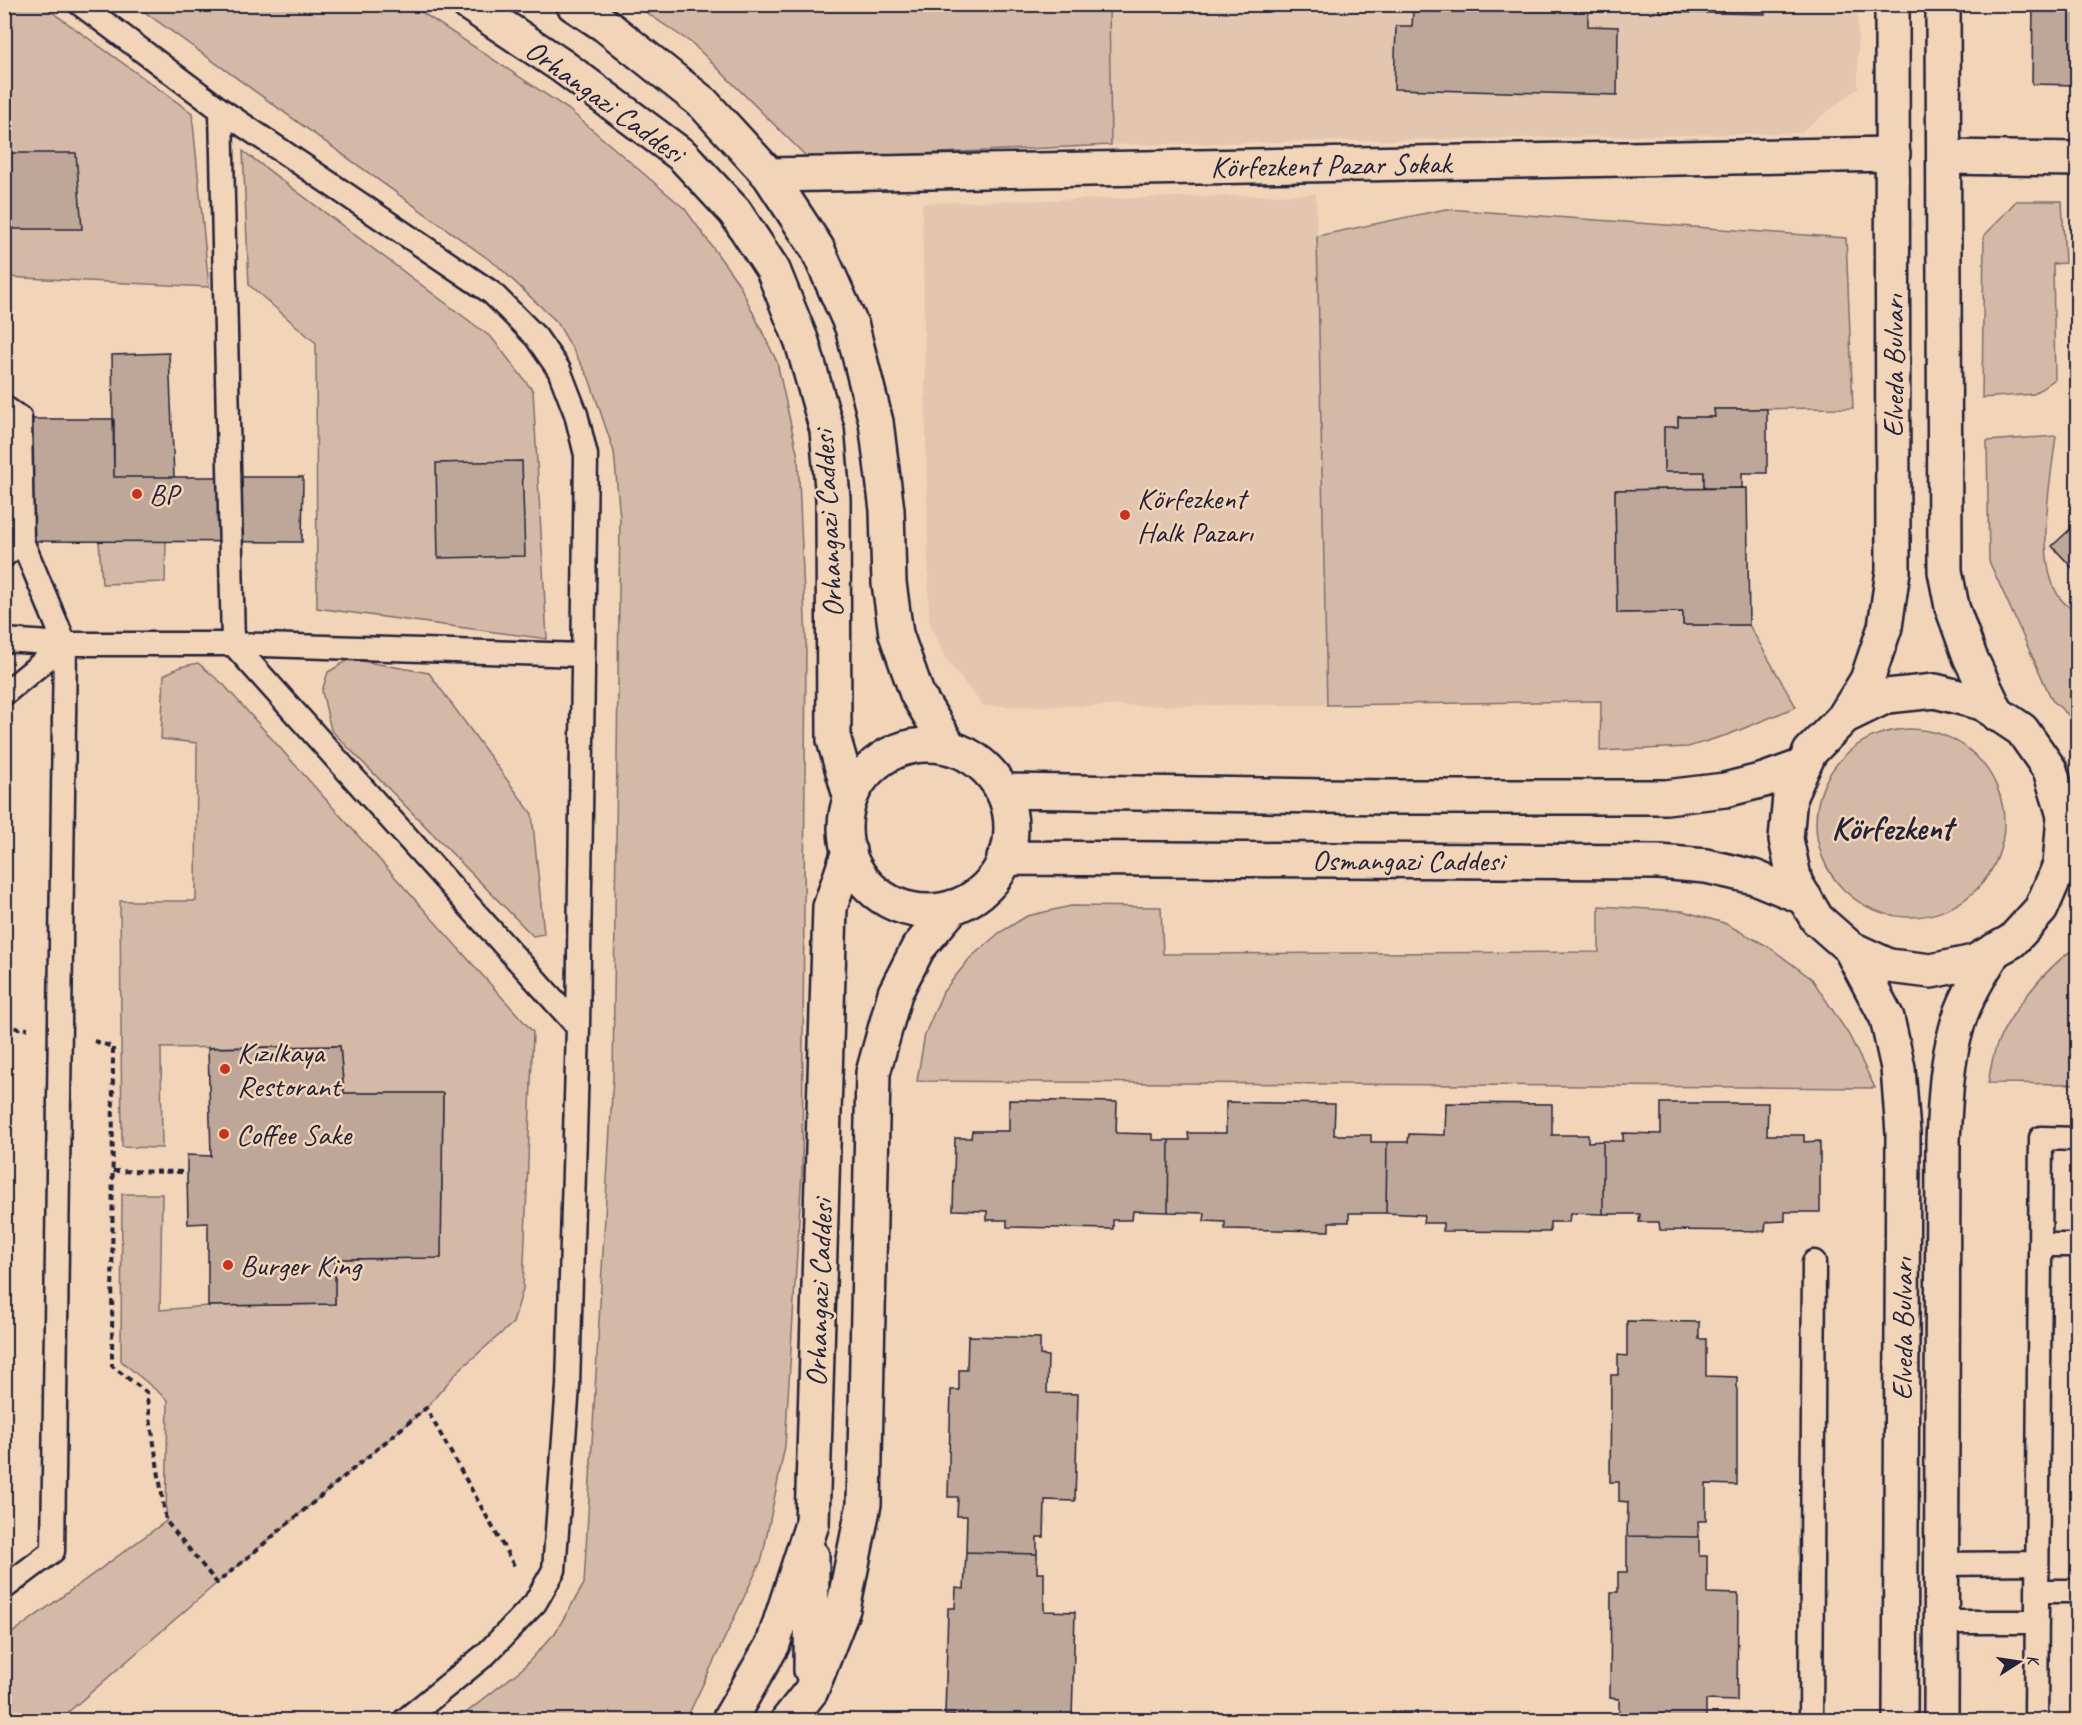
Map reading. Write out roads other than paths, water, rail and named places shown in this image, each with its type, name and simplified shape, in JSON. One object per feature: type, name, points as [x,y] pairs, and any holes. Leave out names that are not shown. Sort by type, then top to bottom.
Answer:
[{"type":"street","name":"Orhangazi Caddesi","points":[[469,4],[561,66],[683,156],[735,212],[773,270],[802,342],[827,430],[833,499],[834,740],[850,796]]},
{"type":"street","name":"Orhangazi Caddesi","points":[[573,4],[604,25],[703,103],[769,175],[817,248],[852,327],[876,422],[886,510],[889,583],[896,634],[917,694],[950,748]]},
{"type":"street","name":"Elveda Bulvarı","points":[[1844,717],[1867,680],[1885,627],[1893,572],[1892,4]]},
{"type":"street","name":"Elveda Bulvarı","points":[[1944,4],[1945,571],[1952,607],[1966,647],[1998,715]]},
{"type":"street","name":"Körfezkent Pazar Sokak","points":[[769,175],[1893,154]]},
{"type":"street","points":[[1944,157],[2078,159]]},
{"type":"street","points":[[1935,691],[1982,703],[1998,715],[2022,730],[2050,770],[2069,803],[2064,816],[2069,865],[2041,909],[2012,940],[1974,962],[1931,971],[1889,966],[1850,948],[1817,919],[1795,882],[1786,839],[1790,796],[1810,752],[1844,717],[1887,696],[1935,691]]},
{"type":"street","points":[[914,745],[942,745],[950,748],[968,754],[990,772],[1005,796],[1011,824],[1008,851],[996,875],[978,895],[953,907],[927,912],[900,907],[876,894],[858,874],[849,851],[844,824],[850,796],[865,772],[887,754],[914,745]]},
{"type":"street","points":[[1002,791],[1386,797],[1666,797],[1725,790],[1764,780],[1803,766]]},
{"type":"street","name":"Orhangazi Caddesi","points":[[729,1720],[773,1644],[812,1524],[830,907],[849,851]]},
{"type":"street","name":"Osmangazi Caddesi","points":[[1004,858],[1659,862],[1706,866],[1754,877],[1805,898]]},
{"type":"street","name":"Orhangazi Caddesi","points":[[788,1720],[811,1706],[843,1608],[864,1504],[873,1073],[895,993],[918,948],[953,907]]},
{"type":"street","name":"Elveda Bulvarı","points":[[1850,948],[1887,1018],[1898,1068],[1903,1133],[1899,1720]]},
{"type":"street","name":"Elveda Bulvarı","points":[[1941,1720],[1945,1087],[1956,1028],[1970,992],[1995,950]]},
{"type":"street","points":[[811,1706],[812,1524]]},
{"type":"lane","points":[[80,4],[221,110],[492,293],[536,337],[559,370],[576,414],[586,455],[578,1028],[568,1386],[554,1570],[535,1603],[486,1654],[405,1720]]},
{"type":"lane","points":[[221,110],[233,644],[578,1028]]},
{"type":"lane","points":[[4,407],[20,418],[22,541],[65,644],[52,1551],[4,1588]]},
{"type":"lane","points":[[4,556],[22,541]]},
{"type":"lane","points":[[4,640],[65,644],[233,644],[583,655]]},
{"type":"lane","points":[[4,694],[65,644]]},
{"type":"lane","points":[[2036,1720],[2041,1138],[2078,1138]]},
{"type":"lane","points":[[2040,1245],[2078,1245]]},
{"type":"lane","points":[[1811,1720],[1814,1262]]},
{"type":"lane","points":[[1942,1564],[2037,1563]]},
{"type":"lane","points":[[2037,1591],[2078,1591]]},
{"type":"lane","points":[[1941,1622],[2037,1622]]},
{"type":"place","name":"BP","points":[[137,494]]},
{"type":"place","name":"Körfezkent Halk Pazarı","points":[[1125,515]]},
{"type":"place","name":"Kızılkaya Restorant","points":[[225,1069]]},
{"type":"place","name":"Coffee Sake","points":[[224,1134]]},
{"type":"place","name":"Burger King","points":[[228,1265]]},
{"type":"district","name":"Körfezkent","points":[[1892,828]]}]
